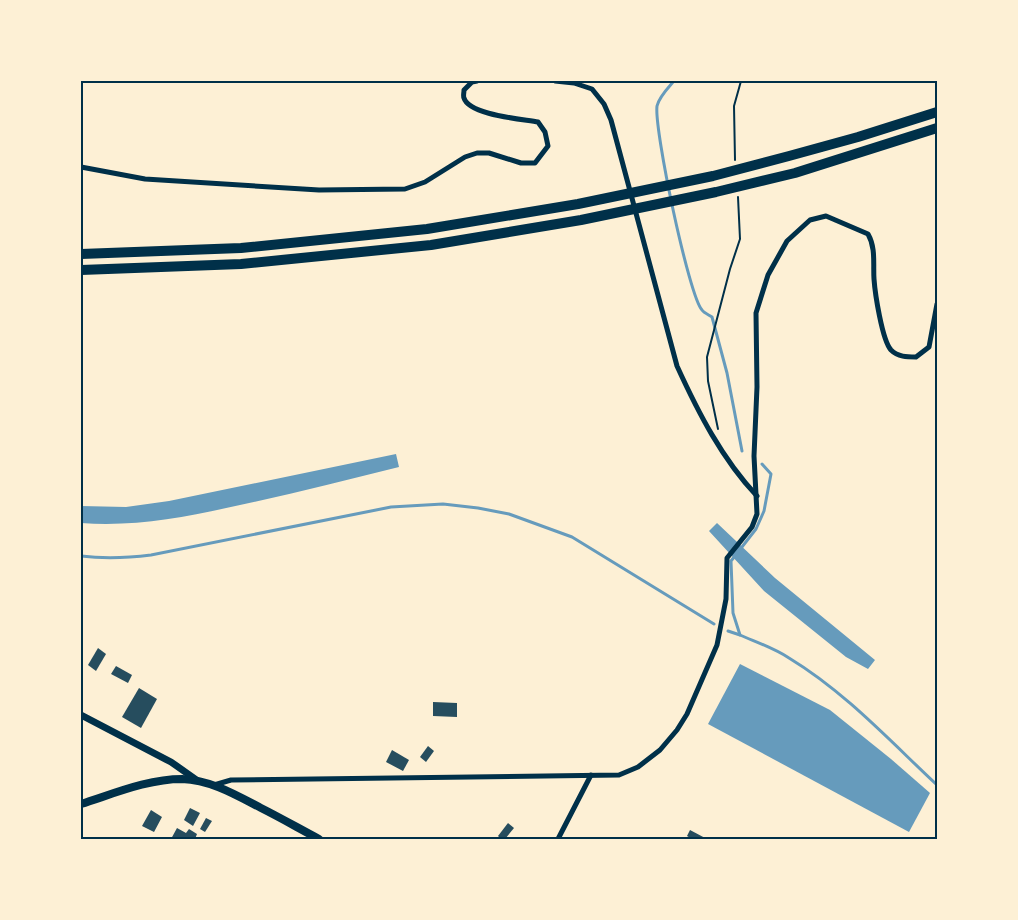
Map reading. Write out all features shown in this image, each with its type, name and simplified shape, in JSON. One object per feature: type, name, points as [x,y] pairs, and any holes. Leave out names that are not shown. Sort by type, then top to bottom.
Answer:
[{"type":"highway","points":[[81,254],[241,248],[427,229],[578,204],[713,176],[858,137],[937,112]]},
{"type":"highway","points":[[81,270],[242,264],[421,246],[581,220],[716,192],[795,173],[937,128]]},
{"type":"main road","points":[[81,804],[158,782],[184,779],[199,781],[214,785],[319,839]]},
{"type":"street","points":[[81,167],[145,179],[319,190],[405,190],[426,182],[464,157],[477,153],[489,153],[521,163],[536,163],[548,146],[545,132],[538,122],[484,112],[468,105],[464,98],[464,90],[472,82],[477,81]]},
{"type":"street","points":[[555,81],[592,89],[608,112],[626,171],[677,366],[690,395],[718,444],[740,479],[757,496]]},
{"type":"street","points":[[214,785],[231,780],[619,775],[638,767],[660,750],[678,730],[696,694],[717,645],[726,599],[727,558],[752,527],[757,514],[754,456],[757,387],[756,314],[768,275],[787,241],[810,220],[826,216],[868,234],[874,256],[874,280],[884,332],[892,352],[904,357],[916,357],[929,347],[937,304]]},
{"type":"street","points":[[81,715],[171,762],[199,781]]},
{"type":"street","points":[[558,839],[591,775]]},
{"type":"path","points":[[735,160],[734,106],[741,81]]},
{"type":"path","points":[[718,444],[720,436],[708,381],[707,357],[730,269],[740,239],[738,198]]},
{"type":"water","points":[[396,454],[399,467],[260,501],[161,520],[122,524],[81,523],[81,506],[126,507],[169,501]]},
{"type":"water","points":[[717,523],[775,578],[875,660],[868,669],[846,657],[764,591],[709,531]]},
{"type":"water","points":[[740,664],[830,710],[930,793],[909,832],[708,724]]},
{"type":"building","points":[[98,648],[106,654],[96,671],[88,665]]},
{"type":"building","points":[[116,666],[132,675],[128,683],[111,674]]},
{"type":"building","points":[[139,688],[157,699],[141,728],[122,717]]},
{"type":"building","points":[[433,702],[457,703],[457,717],[433,716]]},
{"type":"building","points":[[428,746],[434,751],[426,762],[420,757]]},
{"type":"building","points":[[392,750],[409,760],[403,771],[386,762]]},
{"type":"building","points":[[190,808],[200,813],[193,826],[184,820]]},
{"type":"building","points":[[151,810],[162,817],[154,832],[142,826]]},
{"type":"building","points":[[206,818],[212,821],[205,832],[200,829]]},
{"type":"building","points":[[508,823],[514,828],[505,839],[501,839],[498,836]]},
{"type":"building","points":[[177,828],[186,833],[189,829],[197,834],[195,839],[171,839]]},
{"type":"building","points":[[690,830],[707,839],[692,839],[687,836]]},
{"type":"waterway","points":[[674,81],[657,106],[666,177],[681,246],[696,298],[703,311],[712,317],[727,373],[742,451]]},
{"type":"waterway","points":[[762,464],[771,474],[764,511],[756,529],[731,561],[733,613],[740,635],[783,654],[829,686],[866,717],[937,785]]},
{"type":"waterway","points":[[81,556],[116,558],[151,555],[391,507],[443,504],[509,514],[572,537],[714,624]]},
{"type":"waterway","points":[[728,631],[740,635]]}]
